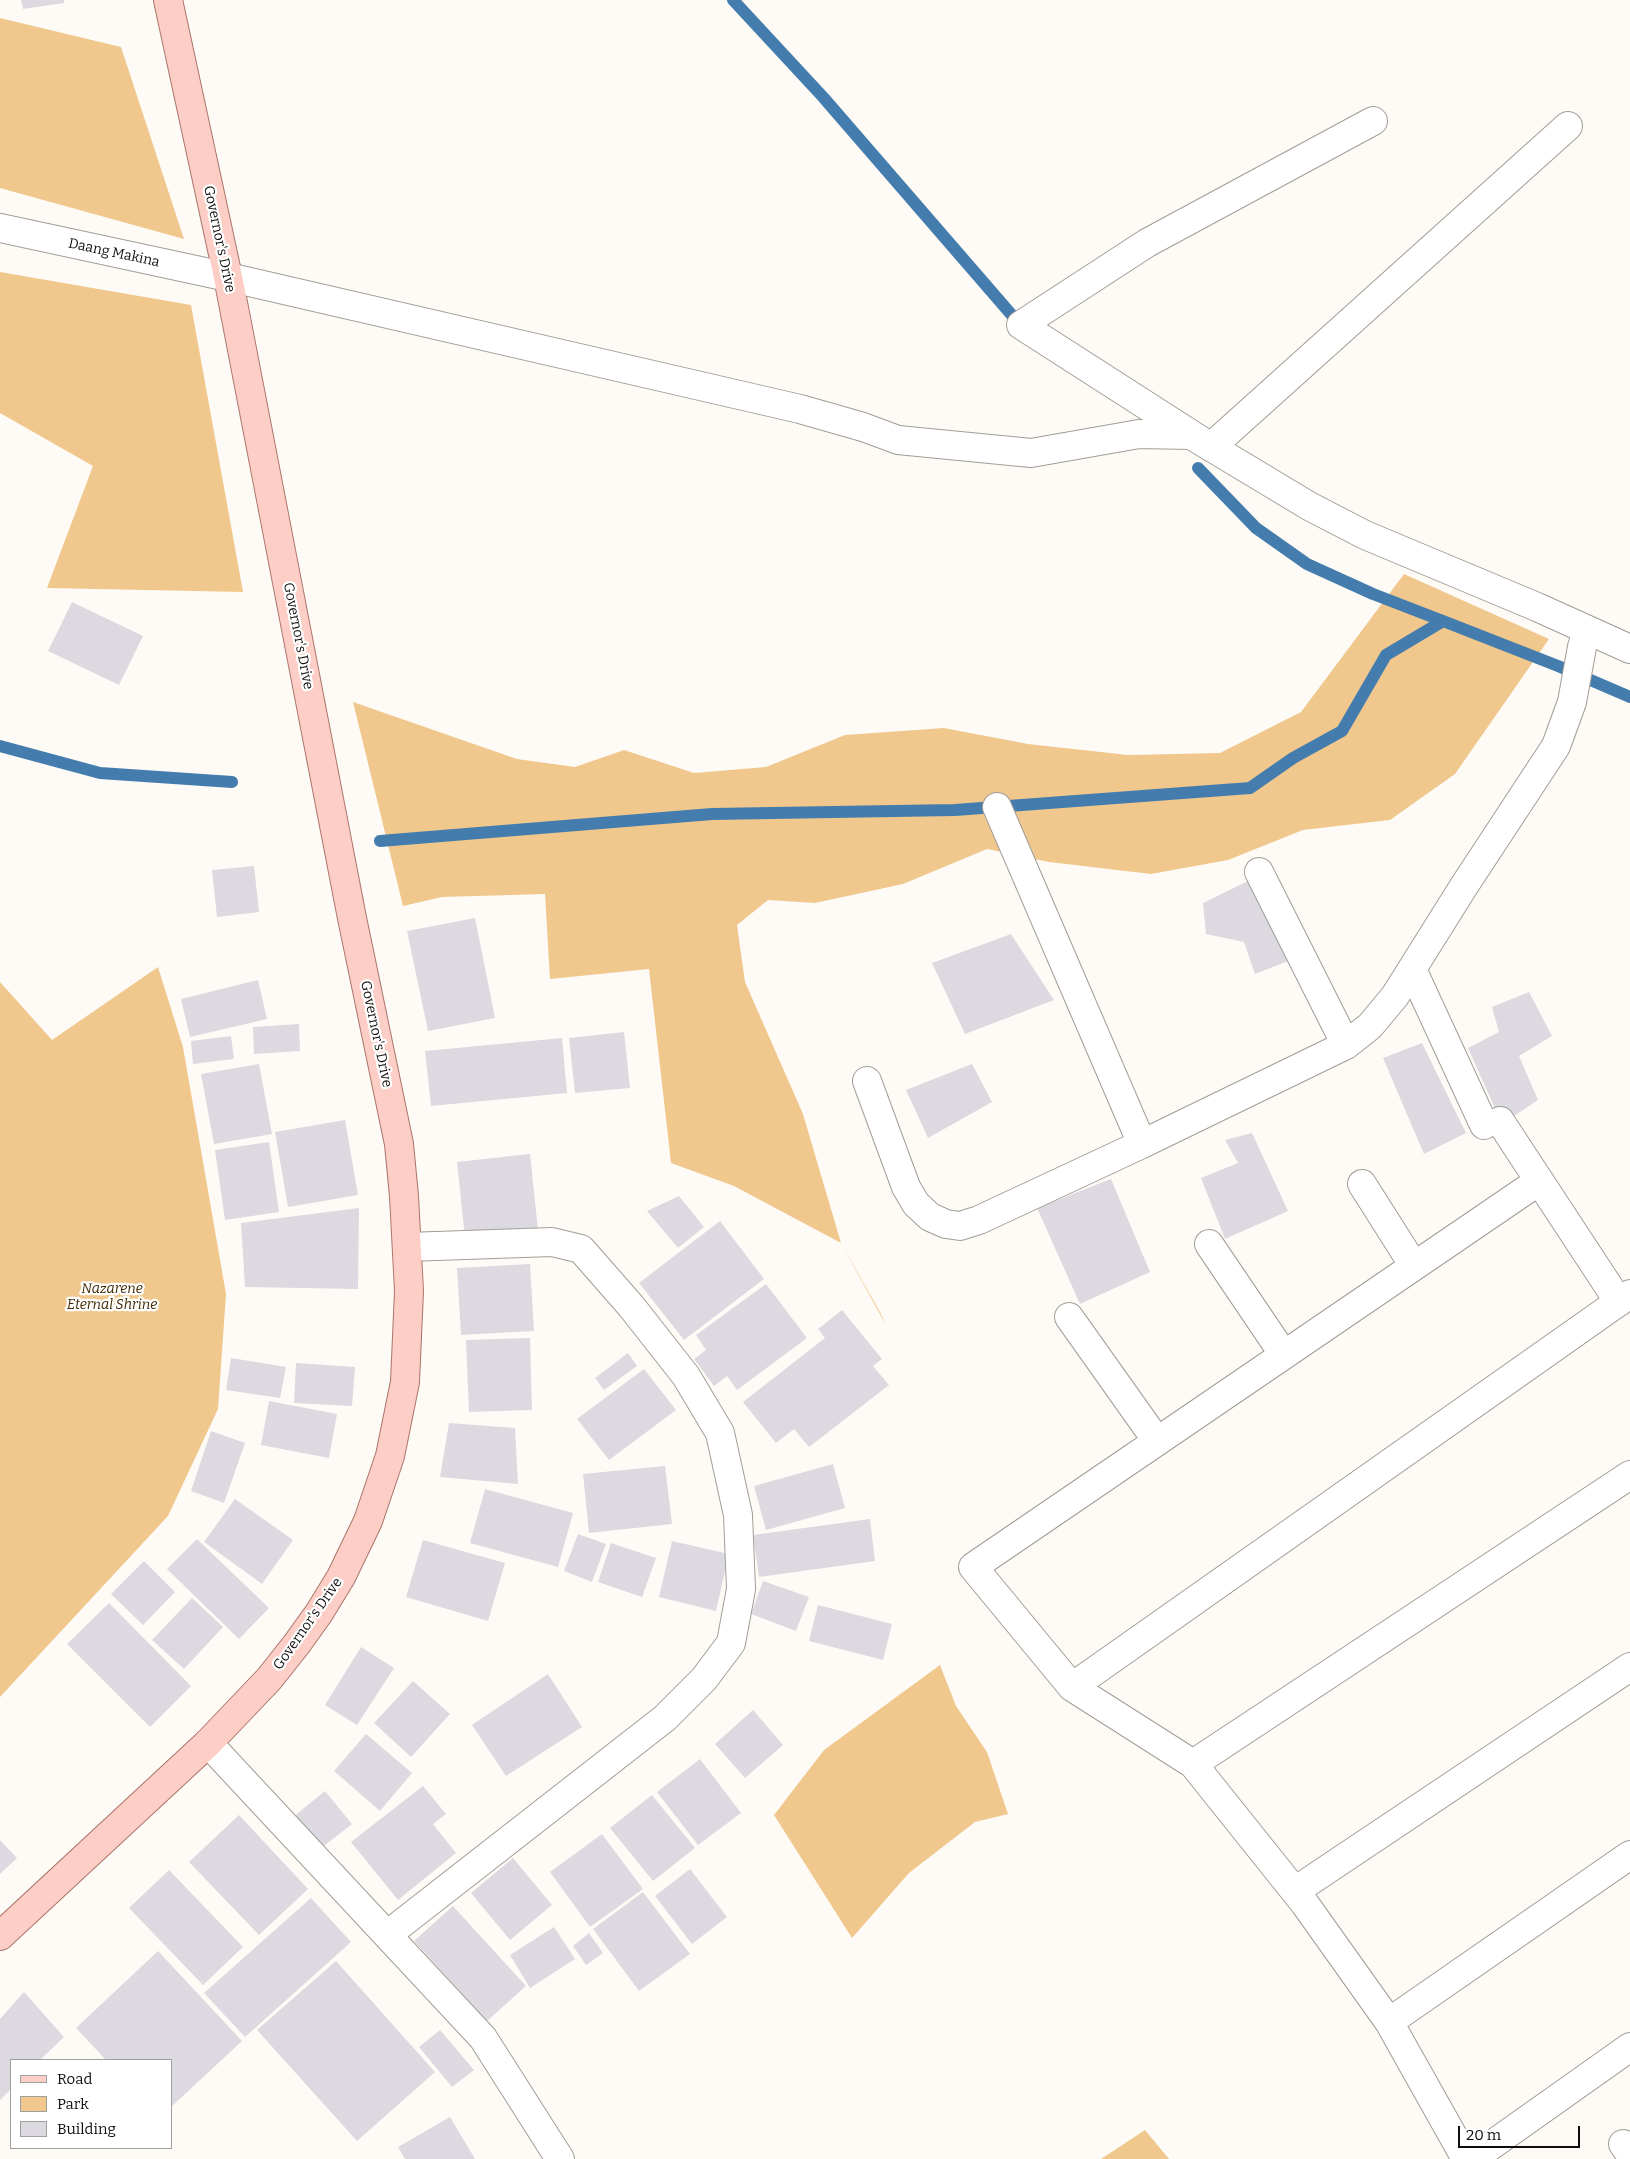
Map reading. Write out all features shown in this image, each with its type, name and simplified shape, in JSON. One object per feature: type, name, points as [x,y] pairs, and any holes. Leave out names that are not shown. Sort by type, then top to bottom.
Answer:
[{"type":"main road","name":"Governor's Drive","points":[[0,1936],[208,1743],[269,1679],[319,1614],[341,1577],[368,1521],[390,1456],[405,1382],[408,1336],[407,1247],[399,1144],[352,918],[228,277],[168,0]]},
{"type":"street","points":[[1373,121],[1146,243],[1021,325],[1211,447],[1309,506],[1365,535],[1584,638],[1630,649]]},
{"type":"street","points":[[1211,447],[1568,126]]},
{"type":"street","name":"Daang Makina","points":[[0,228],[228,277],[800,409],[863,427],[898,440],[1032,453],[1139,434],[1168,434],[1191,435],[1211,447]]},
{"type":"street","points":[[867,1081],[906,1187],[916,1204],[930,1217],[946,1224],[960,1226],[979,1220],[1142,1144],[1346,1045],[1370,1026],[1395,996],[1556,746],[1572,702],[1584,638]]},
{"type":"street","points":[[997,807],[1142,1144]]},
{"type":"street","points":[[1259,872],[1346,1045]]},
{"type":"street","points":[[1072,1687],[1625,1298],[1539,1181],[1492,1123],[1412,969]]},
{"type":"street","points":[[1466,2159],[1389,2022],[1295,1891],[1193,1764],[1072,1687],[973,1567],[1539,1181]]},
{"type":"street","points":[[1362,1184],[1414,1266]]},
{"type":"street","points":[[387,1936],[665,1718],[704,1678],[731,1643],[741,1589],[738,1515],[720,1433],[686,1376],[631,1306],[581,1249],[552,1242],[407,1247]]},
{"type":"street","points":[[1209,1244],[1284,1355]]},
{"type":"street","points":[[1069,1317],[1157,1441]]},
{"type":"street","points":[[1193,1764],[1630,1475]]},
{"type":"street","points":[[1295,1891],[1630,1667]]},
{"type":"street","points":[[208,1743],[483,2038],[560,2159]]},
{"type":"street","points":[[1389,2022],[1630,1855]]},
{"type":"street","points":[[1472,2159],[1630,2047]]},
{"type":"green space","points":[[0,18],[121,47],[184,239],[0,188]]},
{"type":"green space","points":[[0,272],[191,305],[243,592],[47,588],[93,466],[0,413]]},
{"type":"green space","points":[[1404,574],[1549,639],[1455,774],[1390,820],[1303,830],[1228,860],[1151,874],[1049,862],[987,849],[903,884],[815,903],[768,900],[737,925],[745,982],[803,1114],[841,1243],[734,1186],[671,1163],[649,969],[550,979],[545,894],[442,897],[403,906],[353,702],[517,759],[575,767],[624,750],[694,773],[766,767],[845,735],[944,728],[1028,744],[1128,755],[1220,753],[1301,712]]},
{"type":"green space","name":"Nazarene Eternal Shrine","points":[[158,967],[183,1047],[226,1294],[218,1409],[168,1516],[0,1697],[0,982],[52,1040]]},
{"type":"green space","points":[[841,1243],[880,1312],[887,1327]]},
{"type":"green space","points":[[940,1665],[956,1706],[987,1752],[1008,1814],[975,1822],[909,1873],[852,1938],[774,1815],[824,1750]]},
{"type":"green space","points":[[1145,2130],[1169,2159],[1101,2159]]},
{"type":"building","points":[[21,0],[64,0],[64,3],[23,9]]},
{"type":"building","points":[[72,602],[143,636],[119,685],[48,651]]},
{"type":"building","points":[[254,866],[259,912],[217,917],[212,870]]},
{"type":"building","points":[[1250,880],[1288,961],[1255,974],[1244,942],[1206,934],[1203,903]]},
{"type":"building","points":[[475,918],[495,1018],[428,1031],[407,931]]},
{"type":"building","points":[[1011,934],[1054,1000],[965,1034],[932,963]]},
{"type":"building","points":[[258,980],[267,1019],[190,1037],[181,999]]},
{"type":"building","points":[[1529,992],[1552,1036],[1519,1056],[1538,1100],[1511,1118],[1497,1113],[1468,1048],[1499,1032],[1492,1007]]},
{"type":"building","points":[[299,1024],[300,1051],[254,1054],[253,1027]]},
{"type":"building","points":[[624,1032],[630,1088],[575,1093],[569,1038]]},
{"type":"building","points":[[231,1036],[234,1059],[193,1064],[191,1041]]},
{"type":"building","points":[[562,1038],[567,1093],[431,1106],[425,1051]]},
{"type":"building","points":[[1422,1043],[1466,1133],[1424,1154],[1383,1058]]},
{"type":"building","points":[[259,1064],[272,1134],[214,1144],[201,1074]]},
{"type":"building","points":[[972,1064],[992,1102],[928,1138],[906,1090]]},
{"type":"building","points":[[345,1120],[358,1195],[288,1207],[275,1132]]},
{"type":"building","points":[[1252,1133],[1288,1211],[1225,1239],[1201,1178],[1238,1163],[1225,1140]]},
{"type":"building","points":[[269,1142],[279,1212],[225,1220],[215,1150]]},
{"type":"building","points":[[530,1154],[538,1230],[465,1238],[457,1162]]},
{"type":"building","points":[[1111,1179],[1150,1272],[1080,1304],[1037,1208]]},
{"type":"building","points":[[679,1196],[704,1227],[678,1248],[647,1211]]},
{"type":"building","points":[[359,1208],[358,1289],[245,1287],[241,1223]]},
{"type":"building","points":[[720,1221],[764,1279],[684,1340],[639,1283]]},
{"type":"building","points":[[530,1264],[534,1331],[461,1335],[457,1268]]},
{"type":"building","points":[[766,1284],[807,1338],[737,1390],[727,1376],[714,1386],[694,1359],[706,1350],[696,1335]]},
{"type":"building","points":[[842,1310],[882,1359],[873,1366],[889,1385],[809,1447],[794,1429],[776,1443],[743,1402],[825,1338],[818,1329]]},
{"type":"building","points":[[530,1338],[532,1410],[469,1412],[466,1340]]},
{"type":"building","points":[[628,1353],[637,1366],[604,1390],[595,1378]]},
{"type":"building","points":[[231,1358],[286,1367],[280,1398],[226,1390]]},
{"type":"building","points":[[296,1363],[355,1367],[352,1406],[294,1403]]},
{"type":"building","points":[[644,1369],[676,1410],[609,1460],[577,1419]]},
{"type":"building","points":[[269,1401],[337,1414],[329,1458],[261,1445]]},
{"type":"building","points":[[449,1423],[515,1428],[518,1484],[440,1477]]},
{"type":"building","points":[[211,1431],[245,1443],[224,1503],[191,1491]]},
{"type":"building","points":[[833,1464],[845,1508],[766,1530],[754,1486]]},
{"type":"building","points":[[665,1466],[672,1524],[589,1533],[583,1474]]},
{"type":"building","points":[[485,1489],[573,1513],[558,1567],[470,1543]]},
{"type":"building","points":[[235,1499],[293,1540],[262,1584],[204,1542]]},
{"type":"building","points":[[870,1519],[875,1561],[759,1577],[753,1535]]},
{"type":"building","points":[[578,1534],[606,1544],[592,1582],[564,1571]]},
{"type":"building","points":[[197,1539],[269,1608],[239,1639],[167,1569]]},
{"type":"building","points":[[423,1540],[505,1563],[488,1621],[406,1597]]},
{"type":"building","points":[[672,1541],[729,1554],[716,1611],[659,1597]]},
{"type":"building","points":[[611,1543],[656,1558],[642,1597],[598,1582]]},
{"type":"building","points":[[144,1561],[175,1592],[143,1625],[111,1594]]},
{"type":"building","points":[[763,1581],[809,1597],[796,1631],[751,1614]]},
{"type":"building","points":[[192,1598],[223,1627],[184,1669],[152,1640]]},
{"type":"building","points":[[109,1603],[191,1686],[150,1727],[67,1644]]},
{"type":"building","points":[[818,1605],[892,1624],[883,1660],[809,1641]]},
{"type":"building","points":[[361,1647],[394,1668],[357,1725],[325,1705]]},
{"type":"building","points":[[548,1674],[582,1727],[506,1776],[472,1725]]},
{"type":"building","points":[[413,1681],[450,1714],[411,1757],[374,1723]]},
{"type":"building","points":[[753,1710],[783,1745],[745,1778],[715,1744]]},
{"type":"building","points":[[366,1734],[412,1773],[380,1811],[334,1771]]},
{"type":"building","points":[[700,1759],[741,1813],[698,1845],[657,1792]]},
{"type":"building","points":[[423,1786],[446,1814],[433,1824],[456,1853],[398,1900],[351,1842]]},
{"type":"building","points":[[325,1791],[352,1824],[320,1849],[293,1817]]},
{"type":"building","points":[[652,1795],[695,1848],[653,1881],[610,1828]]},
{"type":"building","points":[[239,1815],[308,1889],[259,1935],[189,1862]]},
{"type":"building","points":[[602,1834],[643,1889],[590,1927],[550,1872]]},
{"type":"building","points":[[0,1840],[17,1858],[0,1874]]},
{"type":"building","points":[[513,1858],[552,1905],[510,1940],[471,1893]]},
{"type":"building","points":[[690,1869],[727,1917],[692,1944],[655,1896]]},
{"type":"building","points":[[169,1870],[243,1947],[203,1985],[129,1908]]},
{"type":"building","points":[[643,1892],[690,1954],[639,1991],[593,1929]]},
{"type":"building","points":[[311,1898],[351,1942],[245,2037],[204,1993]]},
{"type":"building","points":[[453,1906],[526,1986],[487,2021],[414,1941]]},
{"type":"building","points":[[554,1927],[575,1959],[530,1988],[510,1955]]},
{"type":"building","points":[[589,1933],[603,1953],[586,1965],[573,1946]]},
{"type":"building","points":[[158,1951],[242,2041],[172,2106],[172,2059],[105,2059],[76,2028]]},
{"type":"building","points":[[336,1961],[435,2072],[357,2141],[257,2030]]},
{"type":"building","points":[[24,1992],[64,2037],[41,2059],[10,2059],[10,2090],[0,2100],[0,2019]]},
{"type":"building","points":[[440,2030],[474,2070],[452,2087],[419,2047]]},
{"type":"building","points":[[450,2117],[475,2159],[405,2159],[398,2147]]},
{"type":"waterway","points":[[733,0],[823,97],[1023,328]]},
{"type":"waterway","points":[[1198,468],[1256,528],[1307,564],[1373,594],[1443,621]]},
{"type":"waterway","points":[[380,841],[712,814],[955,810],[1250,788],[1293,758],[1342,731],[1386,655],[1443,621],[1558,666],[1630,697]]},
{"type":"waterway","points":[[0,746],[100,773],[232,782]]}]
